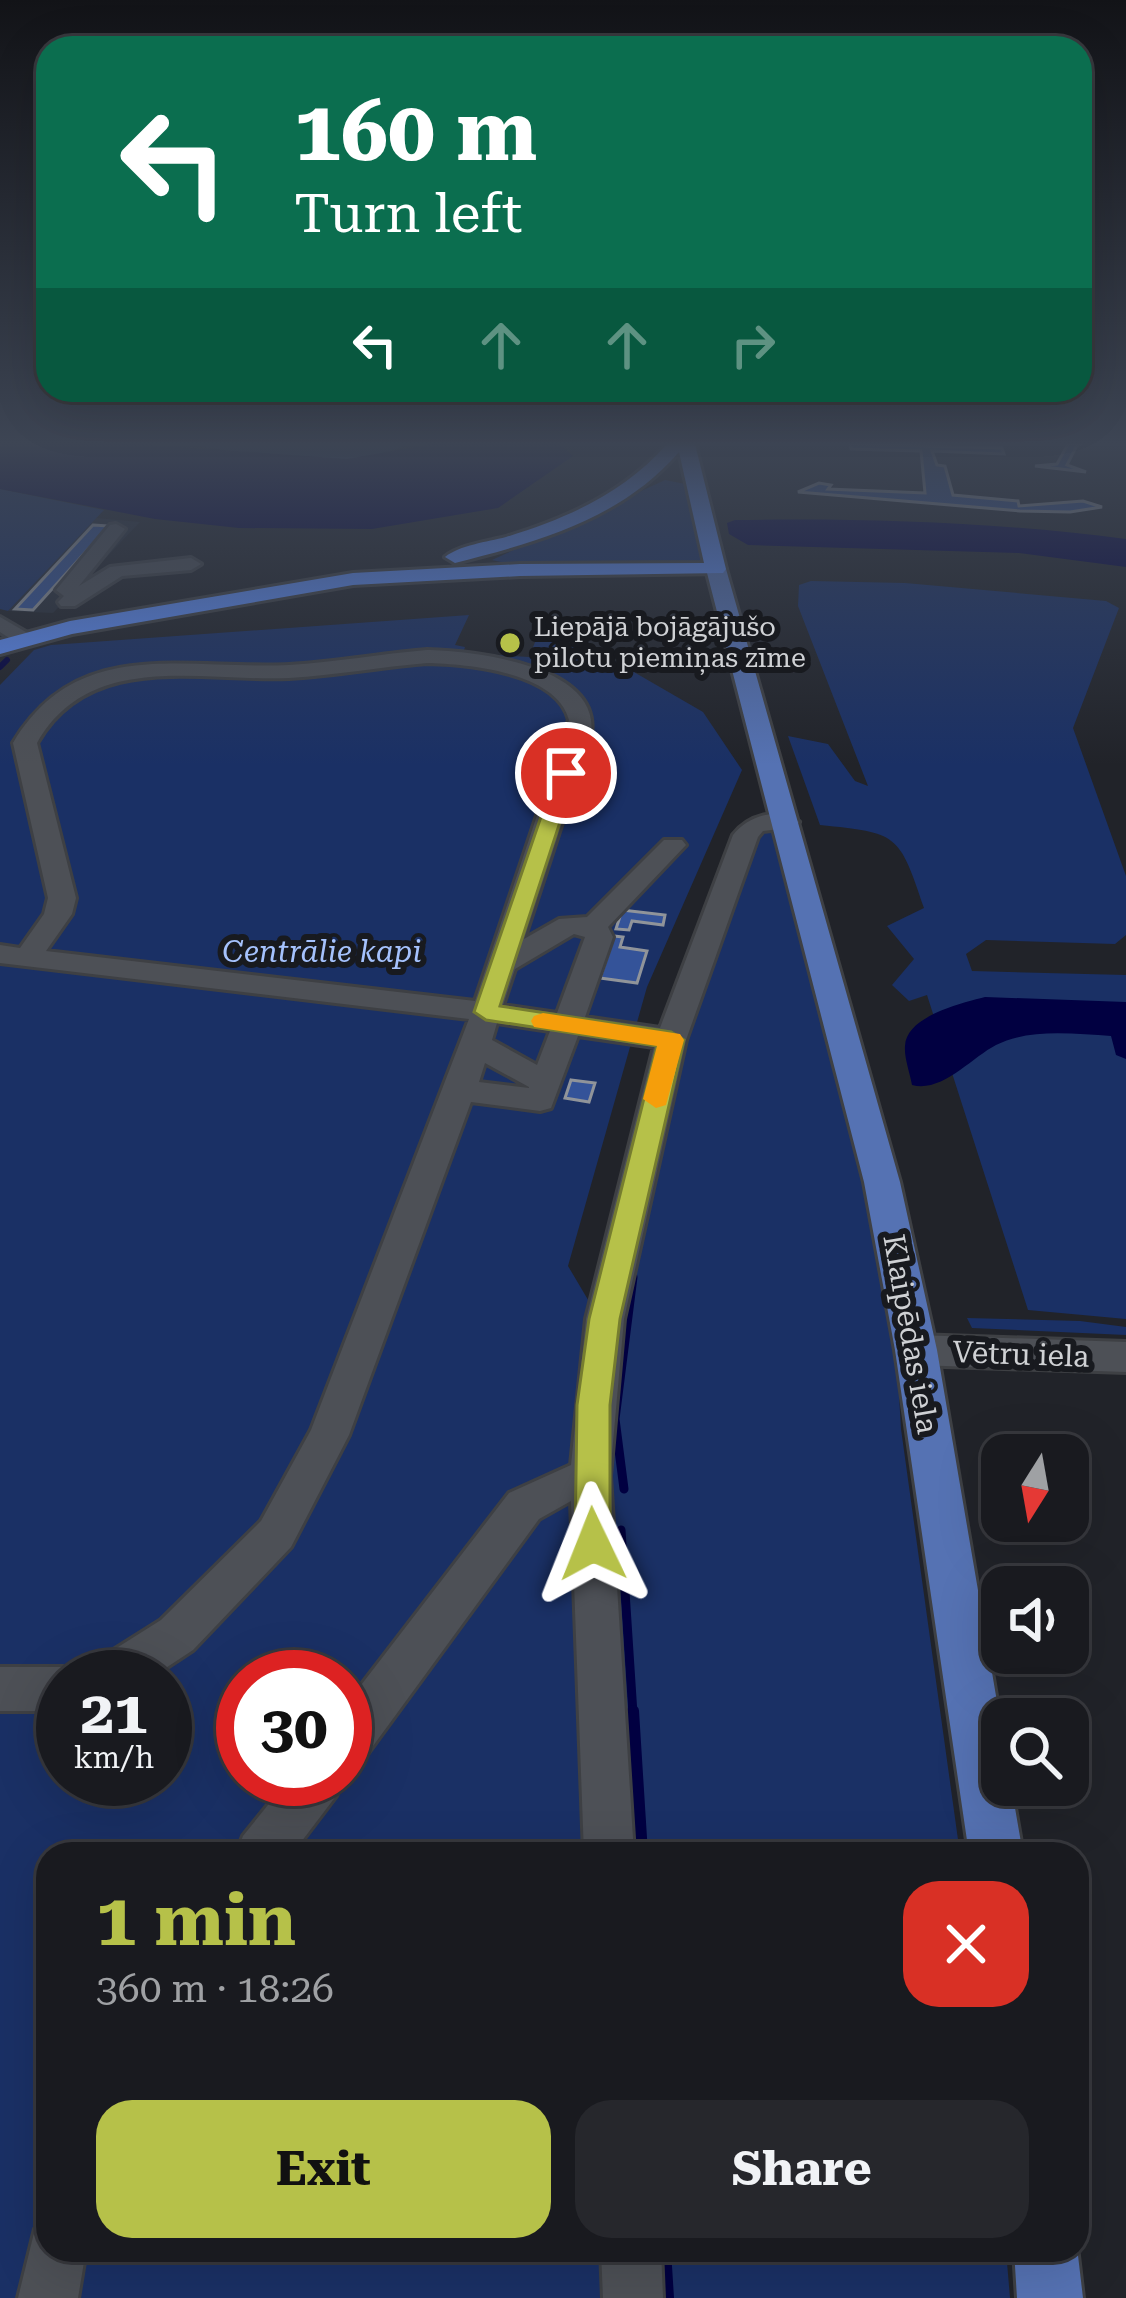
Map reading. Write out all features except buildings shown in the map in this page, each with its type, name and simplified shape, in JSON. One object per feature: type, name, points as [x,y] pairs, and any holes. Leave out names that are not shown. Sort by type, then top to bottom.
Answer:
[{"type":"highway","points":[[0,646],[70,628],[353,579],[476,551]]},
{"type":"highway","points":[[495,551],[482,561],[487,566],[520,570]]},
{"type":"highway","name":"Klaipēdas iela","points":[[711,551],[716,569]]},
{"type":"highway","points":[[353,579],[520,570],[716,569]]},
{"type":"main road","name":"Klaipēdas iela","points":[[716,569],[882,1182],[916,1350],[994,1842]]},
{"type":"main road","points":[[1047,2262],[1050,2298]]},
{"type":"street","points":[[70,628],[65,591],[97,551]]},
{"type":"street","points":[[68,602],[117,572],[191,564]]},
{"type":"street","points":[[0,623],[24,639]]},
{"type":"street","points":[[14,956],[58,914],[62,898],[25,742],[51,704],[88,682],[135,671],[185,667],[290,671],[423,655],[489,662],[536,676],[579,707],[583,721],[460,1090],[329,1435],[276,1534],[177,1635],[154,1650]]},
{"type":"street","points":[[608,1842],[590,1476],[605,1319],[671,1040],[746,835],[756,824],[786,822]]},
{"type":"street","points":[[499,966],[569,926],[594,926],[674,845]]},
{"type":"street","points":[[460,1090],[540,1100],[599,937],[594,926]]},
{"type":"street","points":[[14,956],[486,1012],[671,1040]]},
{"type":"street","points":[[475,1044],[548,1084]]},
{"type":"street","name":"Vētru iela","points":[[916,1350],[1126,1357]]},
{"type":"street","points":[[372,1708],[524,1506],[550,1490],[590,1476]]},
{"type":"street","points":[[0,1689],[36,1689]]},
{"type":"street","points":[[270,1842],[298,1806]]},
{"type":"street","points":[[48,2298],[54,2262]]},
{"type":"street","points":[[632,2262],[633,2298]]},
{"type":"shaded area","points":[[65,551],[112,551],[53,613],[8,611]]},
{"type":"shaded area","points":[[959,551],[1126,551],[1126,567],[1019,553]]},
{"type":"shaded area","points":[[985,997],[1126,1002],[1126,1059],[1116,1055],[1111,1036],[1037,1034],[996,1045],[934,1084],[912,1085],[905,1046],[915,1027],[937,1013]]},
{"type":"green space","points":[[0,551],[65,551],[8,611],[0,609]]},
{"type":"green space","points":[[511,551],[702,551],[704,559],[696,564],[519,566],[492,560]]},
{"type":"green space","points":[[811,581],[905,583],[1106,601],[1119,608],[1073,728],[1126,876],[1126,935],[1115,944],[986,940],[966,954],[972,971],[1126,975],[1126,1319],[1028,1310],[927,995],[909,1001],[892,985],[914,959],[887,926],[924,908],[908,865],[892,841],[881,835],[820,825],[788,736],[828,744],[855,781],[868,786],[798,606],[799,585]]},
{"type":"green space","name":"Centrālie kapi","points":[[469,615],[455,645],[465,647],[463,653],[529,657],[544,620],[703,712],[742,770],[647,987],[568,1266],[613,1342],[669,1066],[759,829],[776,830],[877,1218],[958,1842],[36,1842],[36,2262],[1007,2262],[1010,2298],[0,2298],[0,685],[34,650],[51,645]]},
{"type":"green space","points":[[967,1318],[1080,1321],[1126,1327],[1126,1335],[972,1328]]},
{"type":"waterway","points":[[0,667],[7,660]]},
{"type":"waterway","points":[[624,1489],[615,1419],[633,1277]]},
{"type":"waterway","points":[[621,1530],[633,1714]]},
{"type":"waterway","points":[[633,1711],[641,1842]]},
{"type":"waterway","points":[[666,2262],[668,2298]]},
{"type":"slow traffic","points":[[543,1021],[671,1040],[656,1099]]},
{"type":"place","name":"Liepājā bojāgājušo pilotu piemiņas zīme","points":[[510,643]]},
{"type":"route","points":[[566,773],[486,1012],[671,1040],[605,1319],[593,1405],[593,1544]]}]
